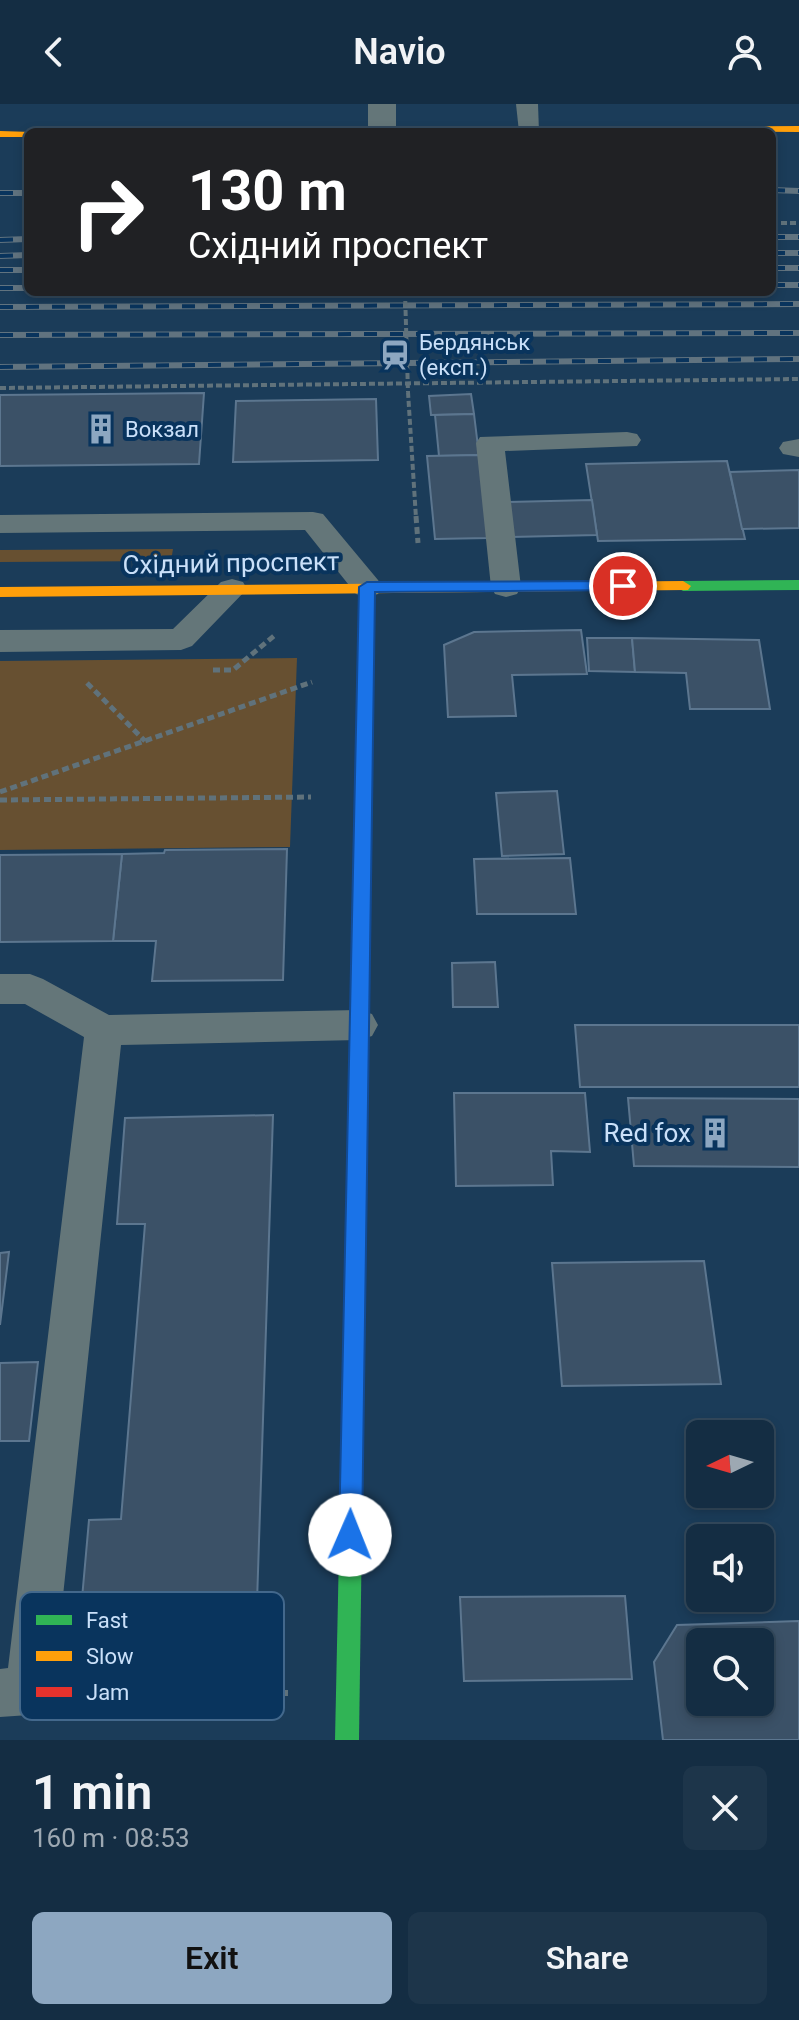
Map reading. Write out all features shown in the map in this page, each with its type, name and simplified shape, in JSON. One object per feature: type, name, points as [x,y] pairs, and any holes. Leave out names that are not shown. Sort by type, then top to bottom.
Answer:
[{"type":"street","points":[[279,128],[382,117],[506,128]]},
{"type":"street","points":[[776,129],[799,129]]},
{"type":"street","points":[[0,134],[24,134]]},
{"type":"street","name":"Східний проспект","points":[[0,592],[799,585]]},
{"type":"street","points":[[347,1740],[367,587]]},
{"type":"lane","points":[[527,104],[529,128]]},
{"type":"lane","points":[[506,587],[490,443],[627,440]]},
{"type":"lane","points":[[0,524],[313,521],[367,587]]},
{"type":"lane","points":[[0,641],[181,639],[232,589]]},
{"type":"lane","points":[[0,989],[30,989],[104,1030],[359,1025]]},
{"type":"lane","points":[[28,1592],[104,1030]]},
{"type":"lane","points":[[14,1692],[20,1648]]},
{"type":"path","points":[[776,223],[799,223]]},
{"type":"path","points":[[405,296],[415,490]]},
{"type":"path","points":[[0,388],[799,379]]},
{"type":"path","points":[[85,681],[145,741]]},
{"type":"path","points":[[0,792],[314,682],[314,696]]},
{"type":"path","points":[[312,782],[312,797]]},
{"type":"path","points":[[0,800],[364,796]]},
{"type":"path","points":[[284,1694],[347,1694]]},
{"type":"shaded area","points":[[173,549],[171,561],[0,562],[0,550]]},
{"type":"shaded area","points":[[297,658],[290,847],[0,850],[0,661]]},
{"type":"building","name":"Вокзал","points":[[204,393],[199,464],[0,466],[0,395]]},
{"type":"building","points":[[471,394],[474,414],[431,415],[429,396]]},
{"type":"building","points":[[376,399],[378,460],[233,462],[236,401]]},
{"type":"building","points":[[474,414],[479,455],[439,456],[435,415]]},
{"type":"building","points":[[479,455],[488,538],[435,539],[427,456]]},
{"type":"building","points":[[727,461],[745,539],[598,541],[586,464]]},
{"type":"building","points":[[799,470],[799,528],[742,529],[730,472]]},
{"type":"building","points":[[592,500],[597,535],[511,537],[508,502]]},
{"type":"building","points":[[581,630],[587,674],[512,675],[516,716],[448,717],[444,645],[474,632]]},
{"type":"building","points":[[587,638],[632,638],[635,672],[589,671]]},
{"type":"building","points":[[632,638],[759,640],[770,709],[690,709],[686,673],[635,672]]},
{"type":"building","points":[[557,791],[564,854],[502,856],[496,793]]},
{"type":"building","points":[[287,849],[283,980],[152,981],[156,941],[113,941],[122,854],[164,853],[165,850]]},
{"type":"building","points":[[122,854],[113,941],[0,942],[0,855]]},
{"type":"building","points":[[570,858],[576,914],[477,914],[474,859]]},
{"type":"building","points":[[495,962],[498,1007],[453,1007],[452,963]]},
{"type":"building","points":[[575,1025],[799,1025],[799,1087],[580,1087]]},
{"type":"building","points":[[454,1093],[585,1093],[590,1152],[551,1151],[553,1185],[456,1186]]},
{"type":"building","name":"Red fox","points":[[628,1098],[799,1099],[799,1167],[634,1166]]},
{"type":"building","points":[[273,1115],[257,1592],[83,1592],[89,1520],[121,1519],[145,1224],[117,1224],[125,1118]]},
{"type":"building","points":[[9,1252],[0,1325],[0,1253]]},
{"type":"building","points":[[704,1261],[721,1384],[562,1386],[552,1263]]},
{"type":"building","points":[[38,1362],[29,1441],[0,1441],[0,1363]]},
{"type":"building","points":[[625,1596],[632,1679],[464,1681],[460,1597]]},
{"type":"building","points":[[799,1621],[799,1740],[663,1740],[654,1662],[677,1625]]},
{"type":"railway","points":[[776,190],[799,191]]},
{"type":"railway","points":[[0,193],[24,193]]},
{"type":"railway","points":[[776,237],[799,237]]},
{"type":"railway","points":[[0,240],[24,239]]},
{"type":"railway","points":[[776,253],[799,253]]},
{"type":"railway","points":[[0,256],[24,255]]},
{"type":"railway","points":[[776,268],[799,268]]},
{"type":"railway","points":[[0,270],[24,270]]},
{"type":"railway","points":[[776,285],[799,285]]},
{"type":"railway","points":[[0,288],[24,288]]},
{"type":"railway","points":[[0,307],[799,304]]},
{"type":"railway","points":[[0,335],[799,333]]},
{"type":"railway","points":[[0,367],[799,359]]},
{"type":"traffic: fast","points":[[683,586],[799,585]]},
{"type":"traffic: fast","points":[[363,818],[367,587]]},
{"type":"traffic: fast","points":[[347,1740],[357,1172]]},
{"type":"traffic: slow","points":[[776,129],[799,129]]},
{"type":"traffic: slow","points":[[0,134],[24,134]]},
{"type":"traffic: slow","points":[[0,592],[683,586]]},
{"type":"traffic: jam","points":[[357,1172],[363,818]]},
{"type":"place","name":"Бердянськ (експ.)","points":[[395,355]]},
{"type":"place","name":"Вокзал","points":[[101,429]]},
{"type":"place","name":"Red fox","points":[[715,1133]]},
{"type":"route","points":[[350,1535],[367,587],[623,586]]}]
